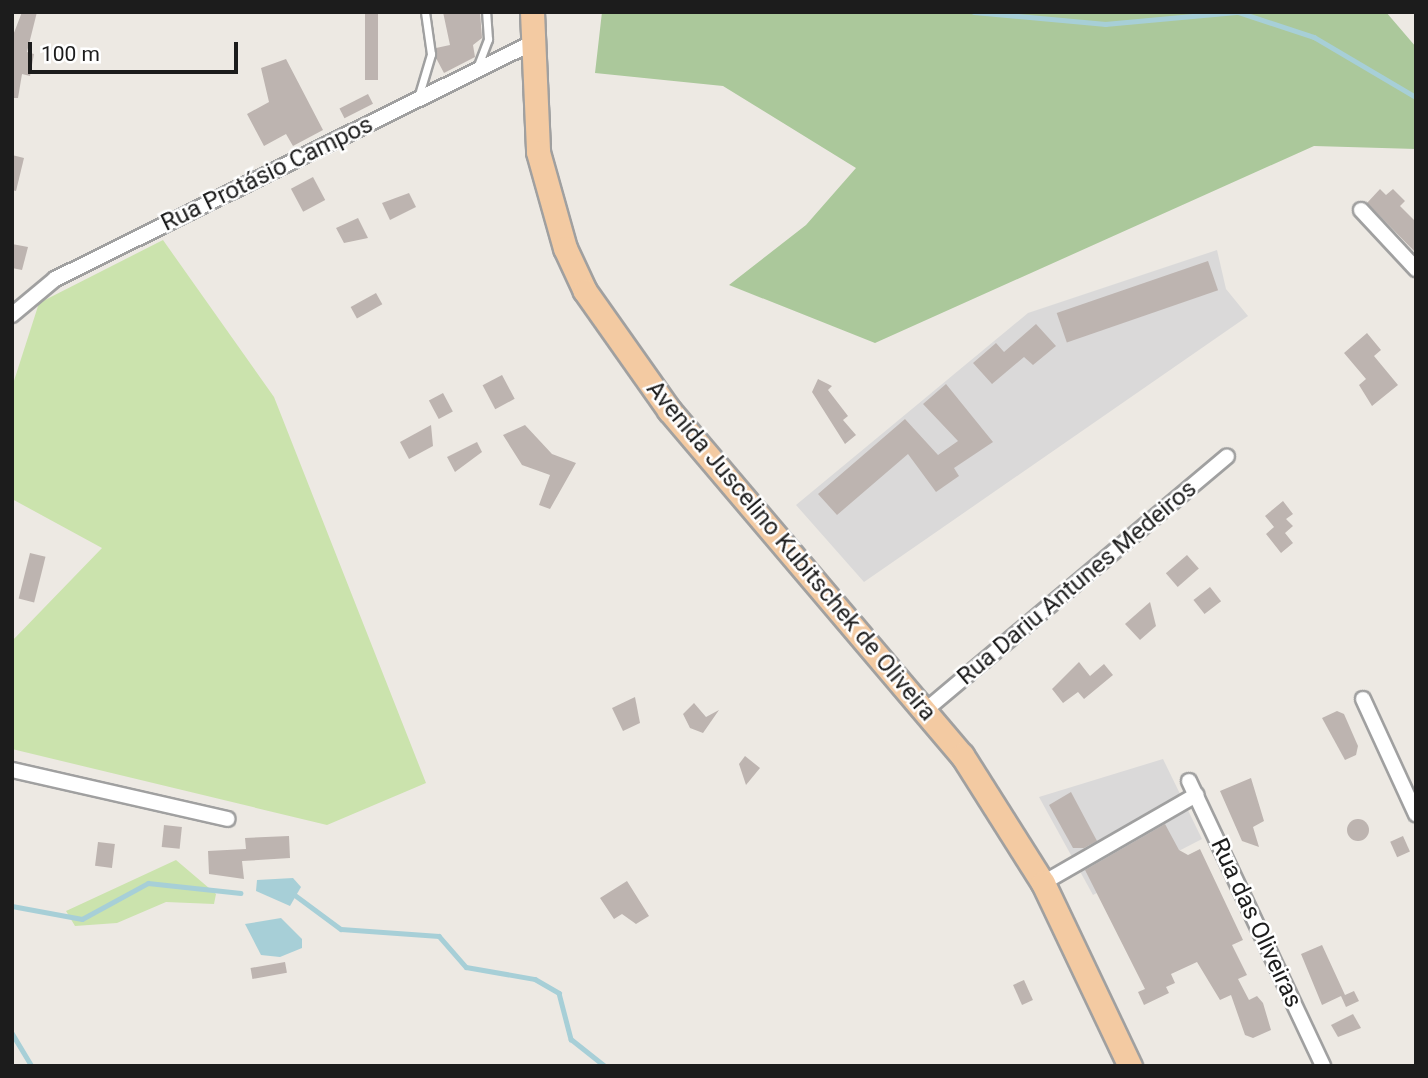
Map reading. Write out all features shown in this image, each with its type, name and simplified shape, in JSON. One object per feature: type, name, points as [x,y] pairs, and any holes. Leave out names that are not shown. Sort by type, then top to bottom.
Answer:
[{"type":"main road","name":"Avenida Juscelino Kubitschek de Oliveira","points":[[532,12],[531,102],[548,196],[565,248],[608,328],[927,709],[997,805],[1043,883],[1130,1066]]},
{"type":"street","name":"Rua Protásio Campos","points":[[12,315],[55,279],[530,44]]},
{"type":"street","points":[[1361,210],[1416,269]]},
{"type":"street","name":"Rua Dariu Antunes Medeiros","points":[[927,709],[1227,456]]},
{"type":"street","points":[[1363,699],[1416,814]]},
{"type":"street","points":[[12,770],[228,819]]},
{"type":"street","name":"Rua das Oliveiras","points":[[1189,781],[1323,1066]]},
{"type":"street","points":[[1043,883],[1196,795]]},
{"type":"lane","points":[[418,99],[431,54],[425,12]]},
{"type":"lane","points":[[477,70],[488,39],[486,12]]},
{"type":"shaded area","points":[[1217,250],[1226,289],[1248,316],[864,582],[796,505],[1028,313]]},
{"type":"shaded area","points":[[1163,759],[1202,839],[1093,895],[1039,797]]},
{"type":"green space","points":[[602,12],[1386,12],[1416,47],[1416,149],[1314,146],[875,343],[729,285],[806,225],[856,168],[723,86],[595,73]]},
{"type":"green space","points":[[163,240],[274,397],[426,783],[327,825],[12,749],[12,641],[102,548],[12,499],[12,387],[39,303]]},
{"type":"green space","points":[[176,860],[216,894],[214,904],[166,902],[117,923],[75,926],[66,911]]},
{"type":"water","points":[[293,878],[301,887],[290,906],[256,891],[257,880]]},
{"type":"water","points":[[281,918],[302,939],[302,948],[280,957],[261,955],[245,924]]},
{"type":"building","points":[[22,12],[37,12],[27,52],[34,54],[30,76],[22,74],[18,98],[12,98],[12,38]]},
{"type":"building","points":[[365,12],[378,12],[378,80],[365,80]]},
{"type":"building","points":[[443,12],[480,12],[482,38],[473,45],[475,57],[444,73],[436,58],[436,48],[450,45]]},
{"type":"building","points":[[286,59],[323,130],[293,146],[286,134],[264,146],[247,114],[269,102],[261,68]]},
{"type":"building","points":[[368,94],[373,104],[344,118],[339,109]]},
{"type":"building","points":[[12,155],[24,158],[16,191],[12,190]]},
{"type":"building","points":[[313,177],[325,200],[303,212],[291,189]]},
{"type":"building","points":[[1380,189],[1386,195],[1393,189],[1405,201],[1400,206],[1416,222],[1416,253],[1367,203]]},
{"type":"building","points":[[409,193],[416,207],[390,220],[382,203]]},
{"type":"building","points":[[358,218],[368,238],[344,243],[336,228]]},
{"type":"building","points":[[12,244],[28,247],[22,270],[12,268]]},
{"type":"building","points":[[1208,261],[1218,290],[1067,342],[1057,313]]},
{"type":"building","points":[[376,293],[382,304],[357,318],[351,307]]},
{"type":"building","points":[[1036,324],[1056,346],[1033,365],[1024,357],[992,384],[973,363],[996,343],[1004,352]]},
{"type":"building","points":[[1367,333],[1381,350],[1374,356],[1398,385],[1372,406],[1359,385],[1366,379],[1344,353]]},
{"type":"building","points":[[502,375],[515,399],[495,409],[483,385]]},
{"type":"building","points":[[818,379],[832,386],[828,390],[848,416],[843,420],[856,435],[845,444],[812,392]]},
{"type":"building","points":[[946,384],[993,442],[954,468],[959,476],[936,492],[908,454],[837,515],[818,494],[905,419],[938,455],[958,441],[923,404]]},
{"type":"building","points":[[443,393],[453,412],[439,419],[429,401]]},
{"type":"building","points":[[431,425],[433,446],[409,459],[400,442]]},
{"type":"building","points":[[525,425],[552,454],[576,463],[550,509],[539,505],[550,475],[522,465],[503,435]]},
{"type":"building","points":[[477,442],[482,452],[455,472],[447,457]]},
{"type":"building","points":[[1283,501],[1293,514],[1286,519],[1293,526],[1285,533],[1293,543],[1281,553],[1266,534],[1274,527],[1265,516]]},
{"type":"building","points":[[30,553],[46,557],[34,602],[19,599]]},
{"type":"building","points":[[1187,555],[1199,569],[1178,587],[1166,573]]},
{"type":"building","points":[[1210,587],[1221,601],[1205,614],[1193,600]]},
{"type":"building","points":[[1150,602],[1156,626],[1140,640],[1125,624]]},
{"type":"building","points":[[1079,662],[1090,676],[1104,664],[1113,675],[1084,699],[1078,692],[1063,703],[1052,689]]},
{"type":"building","points":[[635,697],[640,723],[623,731],[612,708]]},
{"type":"building","points":[[694,703],[706,717],[719,710],[703,733],[690,728],[683,714]]},
{"type":"building","points":[[1337,711],[1344,714],[1358,746],[1356,755],[1345,760],[1322,718]]},
{"type":"building","points":[[745,756],[760,768],[746,785],[739,764]]},
{"type":"building","points":[[1251,778],[1264,821],[1253,827],[1259,847],[1242,841],[1220,791]]},
{"type":"building","points":[[1071,792],[1097,841],[1084,848],[1073,848],[1049,805]]},
{"type":"building","points":[[1358,819],[1366,822],[1369,830],[1366,838],[1358,841],[1350,838],[1347,830],[1350,822]]},
{"type":"building","points":[[1165,824],[1179,850],[1188,855],[1200,849],[1243,940],[1232,945],[1247,975],[1238,979],[1249,1000],[1257,996],[1263,1003],[1271,1030],[1253,1038],[1245,1035],[1231,995],[1220,1000],[1197,962],[1171,974],[1175,983],[1166,987],[1169,993],[1144,1005],[1138,992],[1145,989],[1085,870]]},
{"type":"building","points":[[164,825],[182,827],[180,849],[162,847]]},
{"type":"building","points":[[289,836],[290,858],[242,861],[244,879],[209,874],[208,851],[246,849],[245,838]]},
{"type":"building","points":[[1403,836],[1410,852],[1397,857],[1390,842]]},
{"type":"building","points":[[98,842],[115,844],[112,868],[95,866]]},
{"type":"building","points":[[627,881],[649,916],[636,924],[622,914],[614,919],[600,898]]},
{"type":"building","points":[[1322,945],[1345,995],[1354,991],[1359,1001],[1346,1007],[1341,996],[1322,1005],[1301,954]]},
{"type":"building","points":[[285,962],[287,973],[252,979],[251,968]]},
{"type":"building","points":[[1024,980],[1033,1000],[1022,1005],[1013,985]]},
{"type":"building","points":[[1353,1014],[1361,1028],[1338,1037],[1331,1025]]},
{"type":"waterway","points":[[974,12],[1105,24],[1238,12],[1314,37],[1416,97]]},
{"type":"waterway","points":[[12,906],[82,919],[148,883],[240,893]]},
{"type":"waterway","points":[[295,895],[341,929],[439,936],[466,967],[535,979],[559,993],[571,1039],[605,1066]]},
{"type":"waterway","points":[[12,1033],[32,1066]]}]
